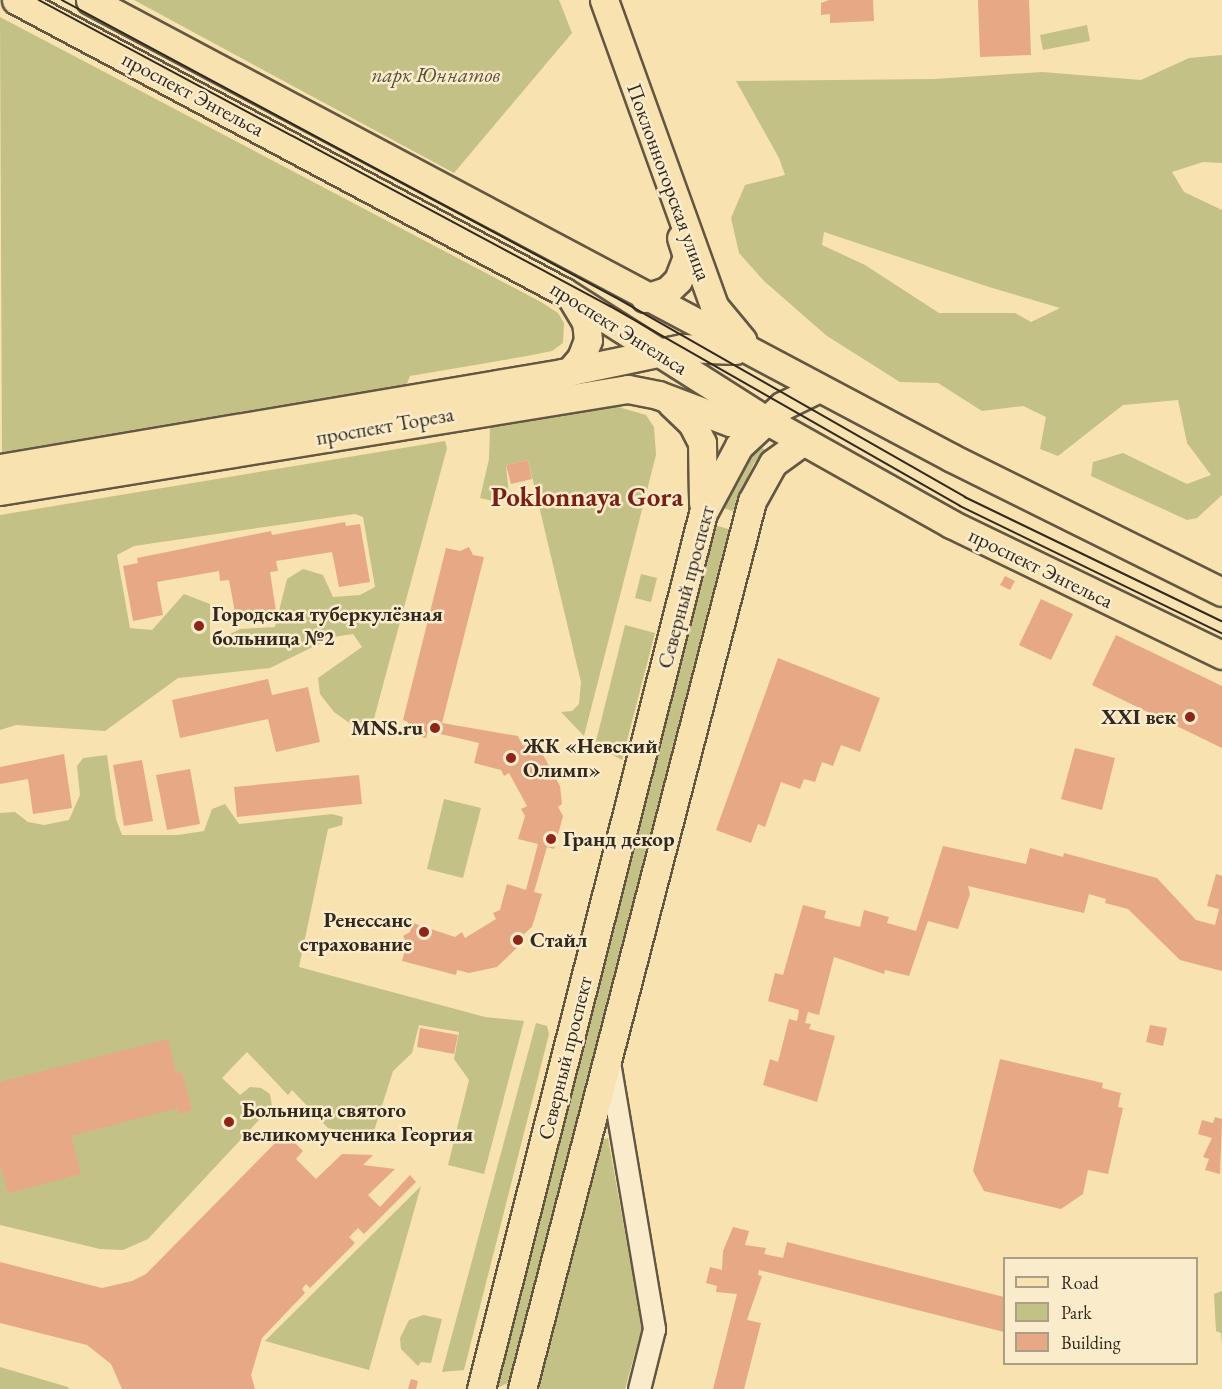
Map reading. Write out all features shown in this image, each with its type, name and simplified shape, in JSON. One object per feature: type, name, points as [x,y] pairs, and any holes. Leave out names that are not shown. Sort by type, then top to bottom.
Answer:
[{"type":"main road","name":"проспект Энгельса","points":[[16,0],[564,292],[766,420],[951,524],[1222,655]]},
{"type":"main road","name":"проспект Энгельса","points":[[90,0],[645,298],[1222,592]]},
{"type":"main road","name":"Поклонногорская улица","points":[[595,0],[687,256],[678,280],[667,291],[645,298]]},
{"type":"main road","name":"Поклонногорская улица","points":[[604,0],[714,306],[754,352]]},
{"type":"main road","points":[[564,292],[578,305],[586,322],[588,340],[581,358],[570,372]]},
{"type":"main road","name":"проспект Тореза","points":[[0,468],[570,372],[700,346],[754,352]]},
{"type":"main road","name":"Северный проспект","points":[[481,1389],[703,513],[731,457],[782,406],[819,388]]},
{"type":"main road","name":"проспект Тореза","points":[[0,491],[590,392],[628,389],[658,395],[730,422],[766,420]]},
{"type":"main road","points":[[658,395],[677,406],[692,423],[702,443],[703,513]]},
{"type":"main road","name":"Северный проспект","points":[[522,1389],[752,501],[773,464],[803,441]]},
{"type":"street","points":[[609,1057],[654,1329],[639,1389]]},
{"type":"green space","name":"парк Юннатов","points":[[134,0],[559,0],[572,33],[454,173]]},
{"type":"green space","points":[[0,17],[541,302],[558,313],[564,323],[563,343],[552,351],[410,376],[406,386],[2,453]]},
{"type":"green space","points":[[1087,25],[1090,41],[1043,50],[1040,35]]},
{"type":"green space","points":[[1222,55],[1222,163],[1203,162],[1172,172],[1184,192],[1222,210],[1222,495],[1197,518],[1187,520],[1091,476],[1093,462],[1123,453],[1187,484],[1211,475],[1187,443],[1178,400],[1123,405],[1058,456],[1040,449],[1046,417],[1023,406],[982,411],[938,383],[900,382],[827,336],[764,281],[739,253],[731,218],[745,185],[785,175],[779,158],[736,81],[934,79],[1042,72],[1141,80],[1189,58]],"holes":[[[824,232],[1060,308],[1031,322],[1015,313],[939,313],[865,265],[822,245]]]},
{"type":"green space","points":[[615,406],[646,415],[654,427],[656,455],[584,736],[561,712],[572,711],[579,704],[581,682],[528,460],[506,465],[509,495],[493,501],[480,498],[489,459],[490,426]]},
{"type":"green space","points":[[445,441],[447,448],[369,737],[334,712],[320,694],[318,678],[362,647],[353,634],[333,637],[270,668],[178,678],[105,731],[16,725],[0,730],[0,515]],"holes":[[[355,514],[363,517],[375,587],[360,595],[333,597],[323,575],[303,569],[287,579],[275,627],[240,629],[210,644],[210,604],[184,594],[152,630],[130,628],[117,555],[134,546]]]},
{"type":"green space","points":[[756,445],[768,451],[754,463],[733,511],[719,507],[732,478]]},
{"type":"green space","points":[[713,525],[729,529],[508,1383],[497,1388],[492,1380]]},
{"type":"green space","points":[[641,574],[657,578],[651,602],[635,598]]},
{"type":"green space","points":[[625,625],[655,633],[622,760],[595,745]]},
{"type":"green space","points":[[107,755],[116,819],[122,835],[178,835],[204,831],[212,809],[225,804],[239,824],[332,814],[343,817],[342,825],[328,829],[299,967],[485,1017],[524,1021],[484,1174],[448,1165],[469,1080],[454,1059],[459,1032],[419,1025],[412,1053],[393,1071],[373,1134],[366,1137],[328,1128],[292,1090],[288,1095],[247,1052],[222,1078],[240,1095],[250,1087],[261,1088],[270,1094],[272,1106],[148,1239],[123,1250],[100,1249],[0,1225],[0,813],[15,812],[28,822],[44,825],[69,820],[80,795],[77,766],[83,758]]},
{"type":"green space","points":[[444,799],[481,808],[463,878],[427,869]]},
{"type":"green space","points":[[536,1023],[547,1026],[549,1034],[464,1370],[442,1372]]},
{"type":"green space","points":[[608,1138],[642,1327],[625,1389],[536,1389],[602,1140]]},
{"type":"green space","points":[[421,1186],[369,1370],[265,1341]]},
{"type":"green space","points":[[1222,1291],[1222,1345],[1221,1333],[1216,1331],[1214,1294]]},
{"type":"green space","points":[[423,1315],[442,1319],[431,1363],[421,1362],[418,1366],[401,1349],[400,1338],[409,1320]]},
{"type":"green space","points":[[0,1367],[68,1387],[69,1389],[0,1389]]},
{"type":"building","points":[[829,0],[873,0],[874,21],[830,23],[830,14],[821,15],[821,3]]},
{"type":"building","points":[[978,0],[1029,0],[1031,55],[980,57]]},
{"type":"building","points":[[528,460],[532,479],[511,484],[506,465]]},
{"type":"building","points":[[345,522],[346,526],[360,524],[370,582],[339,587],[332,552],[276,561],[278,571],[270,572],[276,611],[236,618],[229,580],[220,581],[219,571],[157,582],[163,615],[133,621],[123,566],[138,563],[137,558],[271,531],[272,535]]},
{"type":"building","name":"ЖК «Невский Олимп»","points":[[469,547],[473,555],[484,557],[442,723],[518,736],[523,746],[528,743],[542,753],[560,786],[562,804],[558,807],[563,816],[554,849],[547,847],[534,892],[542,894],[532,927],[524,934],[526,939],[497,967],[469,973],[457,970],[456,975],[402,961],[407,943],[403,936],[410,932],[413,923],[455,937],[462,932],[465,938],[496,919],[493,913],[500,910],[507,884],[526,890],[538,844],[518,839],[525,816],[521,809],[527,806],[509,773],[504,776],[501,770],[474,763],[479,743],[428,731],[426,738],[405,733],[408,722],[403,720],[446,548],[460,551]]},
{"type":"building","points":[[1005,576],[1015,581],[1010,590],[1000,585]]},
{"type":"building","points":[[1041,599],[1073,614],[1051,660],[1019,645]]},
{"type":"building","name":"XXI век","points":[[1116,635],[1222,686],[1222,748],[1092,685]]},
{"type":"building","points":[[778,658],[880,698],[860,752],[841,745],[833,766],[822,762],[815,782],[804,779],[800,789],[781,782],[765,827],[758,824],[751,843],[716,830]]},
{"type":"building","points":[[268,679],[272,695],[308,687],[320,742],[276,752],[268,719],[180,738],[172,700]]},
{"type":"building","points":[[1075,748],[1115,758],[1102,810],[1061,799]]},
{"type":"building","points":[[64,754],[72,808],[33,814],[28,779],[0,784],[0,767]]},
{"type":"building","points":[[142,760],[153,821],[124,826],[113,765]]},
{"type":"building","points":[[190,769],[200,824],[167,830],[156,775]]},
{"type":"building","points":[[359,775],[362,804],[237,817],[234,787]]},
{"type":"building","points":[[943,846],[1026,864],[1030,848],[1063,857],[1064,853],[1157,878],[1196,920],[1215,925],[1219,909],[1207,906],[1216,874],[1222,876],[1222,971],[1180,960],[1128,909],[1105,903],[1106,899],[1089,894],[1084,913],[968,886],[970,894],[958,929],[928,921],[909,976],[885,970],[884,974],[834,957],[819,1015],[808,1012],[805,1023],[811,1024],[809,1029],[835,1036],[817,1102],[763,1085],[770,1059],[778,1062],[789,1019],[797,1021],[799,1010],[768,1001],[775,973],[783,975],[803,905],[826,911],[824,918],[860,927],[864,910],[889,917],[887,923],[916,931]]},
{"type":"building","points":[[1150,1025],[1167,1028],[1163,1046],[1146,1042]]},
{"type":"building","points":[[420,1028],[458,1035],[454,1054],[417,1047]]},
{"type":"building","points":[[168,1039],[176,1073],[182,1072],[192,1110],[179,1114],[178,1108],[71,1136],[81,1174],[8,1193],[0,1164],[0,1082]]},
{"type":"building","points":[[1000,1059],[1103,1083],[1102,1088],[1121,1093],[1118,1107],[1123,1108],[1108,1174],[1088,1170],[1083,1194],[1061,1209],[984,1191],[973,1171]]},
{"type":"building","points":[[1215,1117],[1222,1119],[1220,1174],[1205,1170],[1209,1159],[1203,1157],[1212,1138],[1198,1134],[1202,1120],[1213,1123]]},
{"type":"building","points":[[285,1133],[303,1151],[296,1159],[316,1179],[342,1154],[373,1155],[363,1165],[395,1169],[368,1195],[380,1207],[410,1175],[416,1182],[364,1234],[358,1228],[349,1237],[355,1243],[310,1288],[306,1284],[302,1289],[305,1293],[262,1338],[251,1375],[255,1389],[122,1389],[111,1364],[87,1345],[0,1323],[0,1262],[102,1288],[132,1281],[146,1274]]},
{"type":"building","points":[[733,1227],[749,1231],[745,1245],[766,1248],[764,1254],[783,1258],[787,1242],[1003,1297],[1003,1332],[759,1270],[758,1275],[762,1276],[747,1320],[761,1323],[744,1389],[713,1389],[737,1294],[716,1292],[717,1286],[706,1283],[710,1267],[722,1270],[723,1251]]},
{"type":"building","points":[[411,1379],[418,1381],[416,1389],[408,1389]]},
{"type":"tram line","points":[[39,0],[610,306],[960,506],[1222,633]]},
{"type":"tram line","points":[[62,0],[615,297],[965,497],[1222,621]]},
{"type":"place","name":"Городская туберкулёзная больница №2","points":[[199,626]]},
{"type":"place","name":"XXI век","points":[[1190,717]]},
{"type":"place","name":"MNS.ru","points":[[435,728]]},
{"type":"place","name":"ЖК «Невский Олимп»","points":[[511,758]]},
{"type":"place","name":"Гранд декор","points":[[551,839]]},
{"type":"place","name":"Ренессанс страхование","points":[[424,932]]},
{"type":"place","name":"Стайл","points":[[518,940]]},
{"type":"place","name":"Больница святого великомученика Георгия","points":[[229,1122]]},
{"type":"district","name":"Poklonnaya Gora","points":[[587,497]]}]
